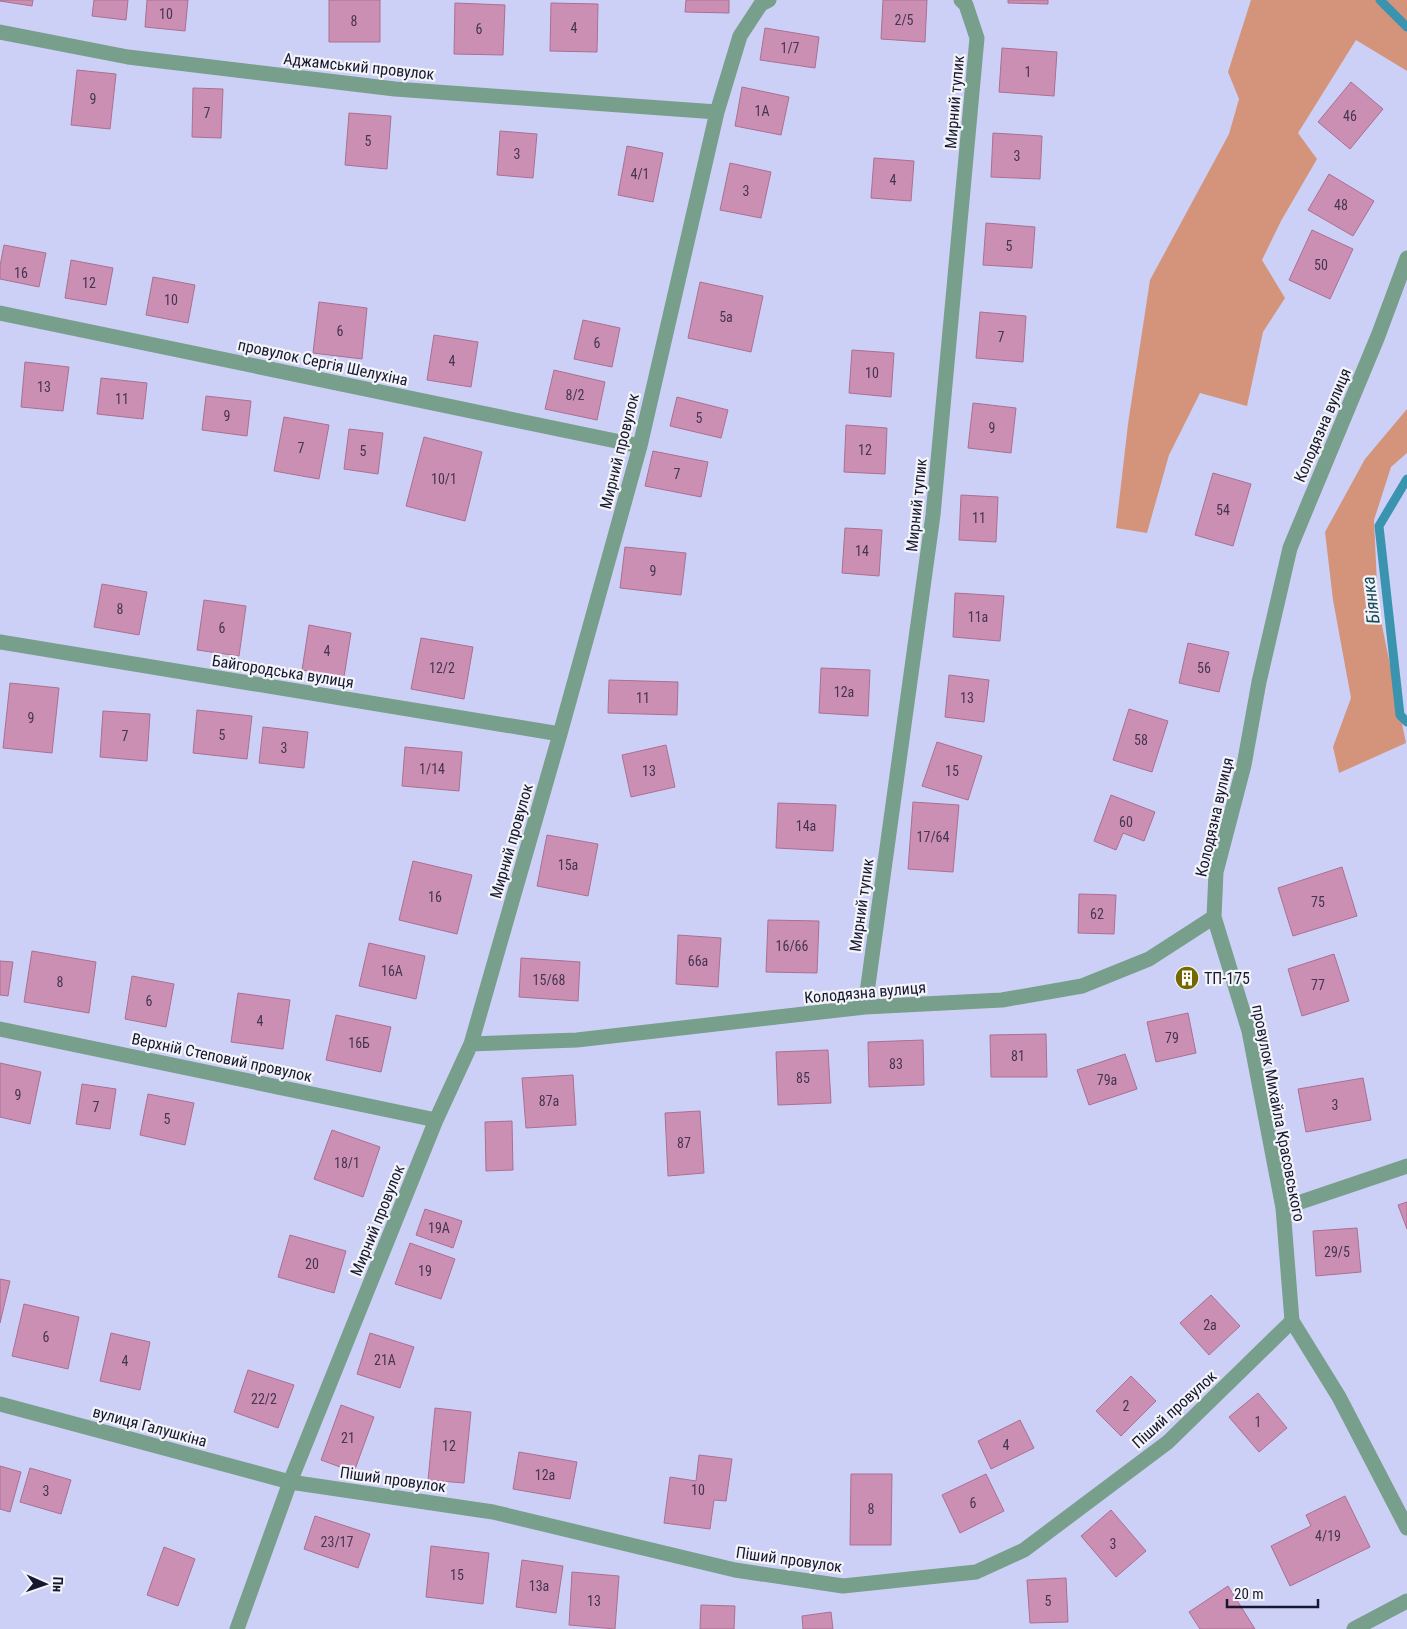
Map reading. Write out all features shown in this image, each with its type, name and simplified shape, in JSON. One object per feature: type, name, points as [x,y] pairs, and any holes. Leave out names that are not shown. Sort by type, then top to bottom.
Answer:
[{"type":"street","name":"Мирний провулок","points":[[237,1629],[290,1482],[436,1120],[471,1044],[640,446],[717,112],[740,36],[761,4],[770,0]]},
{"type":"street","name":"Мирний тупик","points":[[865,1007],[933,515],[977,38],[963,3]]},
{"type":"street","name":"Аджамський провулок","points":[[0,32],[128,57],[395,89],[717,112]]},
{"type":"street","name":"Колодязна вулиця","points":[[471,1044],[577,1040],[865,1007],[1002,1000],[1082,986],[1149,959],[1214,917],[1216,872],[1244,765],[1259,682],[1290,548],[1378,336],[1407,258]]},
{"type":"street","name":"провулок Сергія Шелухіна","points":[[0,313],[640,446]]},
{"type":"street","name":"Байгородська вулиця","points":[[0,642],[560,734]]},
{"type":"street","name":"провулок Михайла Красовського","points":[[1214,917],[1249,1032],[1283,1208],[1292,1321],[1339,1397],[1407,1528]]},
{"type":"street","name":"Верхній Степовий провулок","points":[[0,1029],[436,1120]]},
{"type":"street","points":[[1283,1208],[1407,1166]]},
{"type":"street","name":"Піший провулок","points":[[290,1482],[494,1512],[735,1570],[843,1586],[976,1572],[1024,1550],[1168,1442],[1292,1321]]},
{"type":"street","name":"вулиця Галушкіна","points":[[0,1404],[290,1482]]},
{"type":"street","points":[[1354,1629],[1407,1601]]},
{"type":"shaded area","points":[[1251,0],[1407,0],[1407,71],[1356,40],[1298,133],[1317,159],[1281,221],[1262,260],[1285,298],[1263,332],[1247,406],[1200,393],[1169,455],[1147,533],[1116,528],[1128,424],[1150,280],[1229,134],[1239,99],[1228,72]]},
{"type":"shaded area","points":[[1407,409],[1407,453],[1391,467],[1374,520],[1378,606],[1406,743],[1339,773],[1333,747],[1351,698],[1333,600],[1325,532],[1365,459]]},
{"type":"building","points":[[0,0],[33,0],[32,6]]},
{"type":"building","points":[[94,0],[128,0],[126,20],[92,16]]},
{"type":"building","points":[[147,0],[188,0],[185,31],[145,27]]},
{"type":"building","points":[[329,0],[380,0],[380,42],[329,42]]},
{"type":"building","points":[[686,0],[729,0],[729,13],[685,12]]},
{"type":"building","points":[[883,0],[927,0],[925,42],[881,39]]},
{"type":"building","points":[[1008,0],[1048,0],[1048,4],[1008,3]]},
{"type":"building","points":[[455,3],[505,5],[503,55],[454,54]]},
{"type":"building","points":[[551,3],[598,4],[597,52],[550,51]]},
{"type":"building","points":[[765,28],[819,37],[815,68],[760,60]]},
{"type":"building","points":[[1002,48],[1057,52],[1054,96],[999,92]]},
{"type":"building","points":[[77,70],[116,74],[110,129],[71,125]]},
{"type":"building","points":[[1351,82],[1383,109],[1350,149],[1318,122]]},
{"type":"building","points":[[742,87],[789,97],[781,135],[735,126]]},
{"type":"building","points":[[193,88],[223,89],[221,138],[192,137]]},
{"type":"building","points":[[349,113],[391,116],[387,169],[345,165]]},
{"type":"building","points":[[500,131],[537,134],[533,178],[497,175]]},
{"type":"building","points":[[993,133],[1042,136],[1040,179],[991,177]]},
{"type":"building","points":[[627,146],[663,153],[653,202],[618,195]]},
{"type":"building","points":[[874,158],[914,161],[911,201],[871,198]]},
{"type":"building","points":[[730,163],[771,172],[761,218],[720,210]]},
{"type":"building","points":[[1329,174],[1374,201],[1353,236],[1308,210]]},
{"type":"building","points":[[986,223],[1035,227],[1032,268],[983,265]]},
{"type":"building","points":[[1312,230],[1353,249],[1330,299],[1289,280]]},
{"type":"building","points":[[4,245],[46,253],[39,287],[0,279],[0,266]]},
{"type":"building","points":[[71,260],[113,268],[106,305],[65,298]]},
{"type":"building","points":[[153,277],[195,285],[188,323],[146,315]]},
{"type":"building","points":[[700,282],[763,296],[751,352],[688,338]]},
{"type":"building","points":[[319,302],[367,308],[362,359],[313,353]]},
{"type":"building","points":[[980,312],[1026,316],[1023,362],[976,358]]},
{"type":"building","points":[[583,320],[620,328],[612,367],[574,359]]},
{"type":"building","points":[[434,335],[478,342],[471,387],[427,380]]},
{"type":"building","points":[[852,350],[894,353],[891,397],[849,393]]},
{"type":"building","points":[[25,362],[69,367],[63,411],[21,407]]},
{"type":"building","points":[[554,370],[605,382],[597,420],[545,409]]},
{"type":"building","points":[[101,378],[147,383],[143,419],[97,414]]},
{"type":"building","points":[[206,396],[251,401],[247,436],[202,430]]},
{"type":"building","points":[[677,397],[728,410],[721,438],[670,426]]},
{"type":"building","points":[[973,403],[1016,408],[1011,453],[968,448]]},
{"type":"building","points":[[284,417],[329,425],[319,479],[274,471]]},
{"type":"building","points":[[846,425],[887,428],[885,474],[844,472]]},
{"type":"building","points":[[349,429],[383,433],[378,474],[344,469]]},
{"type":"building","points":[[424,437],[482,452],[465,521],[406,506]]},
{"type":"building","points":[[653,451],[708,462],[701,497],[645,486]]},
{"type":"building","points":[[1213,473],[1251,484],[1233,546],[1195,535]]},
{"type":"building","points":[[961,495],[998,497],[996,542],[959,540]]},
{"type":"building","points":[[845,528],[882,530],[879,576],[842,573]]},
{"type":"building","points":[[625,547],[686,553],[681,595],[620,588]]},
{"type":"building","points":[[102,584],[147,592],[139,635],[94,627]]},
{"type":"building","points":[[955,593],[1004,596],[1000,641],[953,637]]},
{"type":"building","points":[[204,600],[246,606],[239,656],[197,650]]},
{"type":"building","points":[[309,625],[351,633],[344,677],[302,670]]},
{"type":"building","points":[[421,638],[473,647],[464,699],[411,689]]},
{"type":"building","points":[[1188,643],[1229,652],[1219,692],[1179,683]]},
{"type":"building","points":[[821,668],[870,670],[868,716],[819,713]]},
{"type":"building","points":[[949,675],[989,680],[984,722],[945,717]]},
{"type":"building","points":[[609,680],[678,682],[677,715],[608,713]]},
{"type":"building","points":[[10,683],[59,688],[52,753],[3,748]]},
{"type":"building","points":[[1129,709],[1168,721],[1152,772],[1113,760]]},
{"type":"building","points":[[197,710],[252,716],[247,759],[193,753]]},
{"type":"building","points":[[103,711],[150,714],[147,761],[100,757]]},
{"type":"building","points":[[263,727],[308,732],[304,768],[259,763]]},
{"type":"building","points":[[937,742],[982,756],[968,800],[922,786]]},
{"type":"building","points":[[666,745],[675,787],[631,797],[622,755]]},
{"type":"building","points":[[405,747],[462,752],[459,791],[402,786]]},
{"type":"building","points":[[1111,795],[1155,812],[1144,841],[1123,833],[1116,850],[1094,841]]},
{"type":"building","points":[[913,802],[959,805],[953,872],[908,869]]},
{"type":"building","points":[[778,803],[836,805],[833,851],[776,848]]},
{"type":"building","points":[[547,835],[598,844],[588,896],[537,886]]},
{"type":"building","points":[[413,861],[472,875],[457,934],[399,920]]},
{"type":"building","points":[[1342,867],[1357,916],[1293,936],[1278,888]]},
{"type":"building","points":[[1079,894],[1116,895],[1114,934],[1078,933]]},
{"type":"building","points":[[768,920],[819,921],[817,973],[766,972]]},
{"type":"building","points":[[678,935],[721,938],[718,987],[676,984]]},
{"type":"building","points":[[369,943],[425,956],[416,999],[359,986]]},
{"type":"building","points":[[32,951],[96,962],[89,1013],[24,1002]]},
{"type":"building","points":[[1334,954],[1349,1001],[1302,1016],[1288,969]]},
{"type":"building","points":[[521,958],[580,962],[578,1001],[519,997]]},
{"type":"building","points":[[0,961],[13,962],[8,996],[0,995]]},
{"type":"building","name":"ТП-175","points":[[1182,972],[1193,972],[1193,984],[1182,984]]},
{"type":"building","points":[[132,976],[174,984],[166,1027],[125,1019]]},
{"type":"building","points":[[238,993],[290,1000],[283,1049],[231,1042]]},
{"type":"building","points":[[1188,1013],[1196,1053],[1156,1062],[1147,1022]]},
{"type":"building","points":[[336,1015],[391,1027],[381,1072],[326,1060]]},
{"type":"building","points":[[1046,1034],[1047,1077],[991,1077],[990,1035]]},
{"type":"building","points":[[923,1040],[924,1085],[869,1087],[868,1042]]},
{"type":"building","points":[[828,1050],[831,1103],[778,1105],[776,1052]]},
{"type":"building","points":[[1125,1054],[1137,1089],[1089,1105],[1077,1070]]},
{"type":"building","points":[[0,1063],[41,1072],[30,1124],[0,1117]]},
{"type":"building","points":[[573,1075],[576,1125],[526,1128],[522,1078]]},
{"type":"building","points":[[1363,1078],[1371,1120],[1306,1132],[1298,1089]]},
{"type":"building","points":[[82,1084],[116,1089],[110,1129],[76,1124]]},
{"type":"building","points":[[148,1094],[194,1103],[185,1145],[140,1135]]},
{"type":"building","points":[[700,1111],[704,1173],[668,1176],[665,1113]]},
{"type":"building","points":[[512,1121],[513,1170],[486,1171],[485,1122]]},
{"type":"building","points":[[332,1130],[380,1147],[363,1197],[314,1179]]},
{"type":"building","points":[[1407,1202],[1407,1229],[1398,1205]]},
{"type":"building","points":[[425,1209],[462,1221],[453,1248],[416,1235]]},
{"type":"building","points":[[1357,1228],[1361,1272],[1316,1276],[1313,1231]]},
{"type":"building","points":[[290,1235],[346,1251],[334,1293],[278,1277]]},
{"type":"building","points":[[410,1243],[455,1259],[441,1299],[395,1284]]},
{"type":"building","points":[[0,1279],[10,1281],[0,1323]]},
{"type":"building","points":[[1211,1295],[1240,1326],[1209,1355],[1180,1323]]},
{"type":"building","points":[[24,1304],[79,1317],[68,1369],[12,1356]]},
{"type":"building","points":[[111,1333],[150,1342],[140,1390],[100,1381]]},
{"type":"building","points":[[370,1333],[414,1347],[400,1388],[357,1374]]},
{"type":"building","points":[[248,1370],[294,1385],[278,1428],[234,1412]]},
{"type":"building","points":[[1131,1376],[1156,1401],[1121,1436],[1096,1411]]},
{"type":"building","points":[[1258,1393],[1287,1428],[1259,1452],[1229,1417]]},
{"type":"building","points":[[341,1405],[374,1417],[354,1472],[321,1460]]},
{"type":"building","points":[[435,1408],[471,1412],[464,1483],[428,1480]]},
{"type":"building","points":[[1020,1420],[1034,1448],[991,1469],[978,1441]]},
{"type":"building","points":[[519,1452],[577,1462],[570,1499],[513,1489]]},
{"type":"building","points":[[699,1455],[732,1459],[726,1501],[714,1500],[710,1529],[664,1523],[670,1477],[696,1481]]},
{"type":"building","points":[[0,1466],[21,1472],[10,1512],[0,1509]]},
{"type":"building","points":[[30,1468],[71,1480],[61,1514],[20,1502]]},
{"type":"building","points":[[851,1474],[892,1474],[891,1545],[850,1545]]},
{"type":"building","points":[[986,1474],[1004,1511],[960,1533],[942,1495]]},
{"type":"building","points":[[1345,1496],[1370,1547],[1290,1586],[1271,1546],[1311,1526],[1306,1515]]},
{"type":"building","points":[[1111,1510],[1146,1551],[1116,1577],[1081,1536]]},
{"type":"building","points":[[315,1516],[370,1534],[358,1568],[304,1549]]},
{"type":"building","points":[[431,1546],[489,1553],[483,1604],[426,1597]]},
{"type":"building","points":[[164,1547],[195,1559],[178,1606],[147,1595]]},
{"type":"building","points":[[522,1560],[563,1566],[556,1613],[516,1607]]},
{"type":"building","points":[[572,1572],[619,1576],[615,1629],[569,1625]]},
{"type":"building","points":[[1066,1578],[1068,1622],[1030,1623],[1027,1580]]},
{"type":"building","points":[[1228,1586],[1255,1629],[1200,1629],[1189,1612]]},
{"type":"building","points":[[701,1605],[735,1606],[734,1629],[700,1629]]},
{"type":"building","points":[[831,1612],[833,1629],[803,1629],[802,1616]]},
{"type":"waterway","name":"Біянка","points":[[1380,0],[1407,27]]},
{"type":"waterway","name":"Біянка","points":[[1407,479],[1379,526],[1400,715],[1407,722]]},
{"type":"place","name":"ТП-175","points":[[1187,978]]}]
